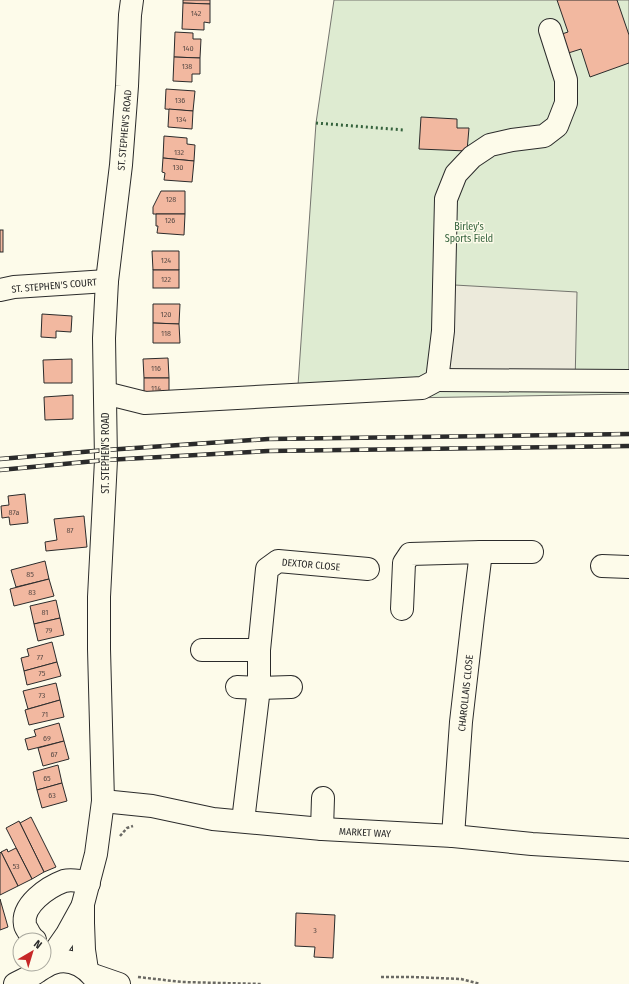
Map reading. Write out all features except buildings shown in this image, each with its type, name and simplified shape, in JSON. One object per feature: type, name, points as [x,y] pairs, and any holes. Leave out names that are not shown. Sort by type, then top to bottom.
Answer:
[{"type":"street","name":"ST. STEPHEN'S ROAD","points":[[52,952],[67,934],[83,904],[96,854],[103,801],[99,597],[106,460],[104,338],[107,280],[121,165],[132,0]]},
{"type":"street","points":[[437,380],[443,331],[446,199],[456,174],[472,157],[490,145],[512,140],[544,136],[557,126],[566,103],[566,80],[550,30]]},
{"type":"street","name":"ST. STEPHEN'S COURT","points":[[0,290],[14,287],[107,280]]},
{"type":"street","points":[[105,393],[145,403],[422,388],[437,380],[629,381]]},
{"type":"street","name":"CHAROLLAIS CLOSE","points":[[453,836],[461,722],[481,552]]},
{"type":"street","points":[[402,609],[404,563],[410,554],[532,552]]},
{"type":"street","name":"DEXTOR CLOSE","points":[[243,822],[259,688],[259,650],[267,569],[278,561],[368,569]]},
{"type":"street","points":[[602,566],[629,567]]},
{"type":"street","points":[[202,650],[259,650]]},
{"type":"street","points":[[237,687],[291,687]]},
{"type":"street","points":[[322,829],[323,798]]},
{"type":"street","name":"MARKET WAY","points":[[103,801],[152,806],[213,819],[243,822],[322,829],[453,836],[532,844],[629,850]]},
{"type":"street","points":[[29,932],[25,926],[25,914],[33,901],[48,889],[65,881],[76,880],[89,883]]},
{"type":"street","name":"ST. STEPHEN'S ROAD","points":[[83,904],[84,950],[92,976]]},
{"type":"street","name":"ST. STEPHEN'S ROAD","points":[[52,962],[66,961],[77,964],[92,976]]},
{"type":"street","name":"ST. STEPHEN'S ROAD","points":[[15,984],[31,972]]},
{"type":"street","points":[[92,976],[126,980]]},
{"type":"path","points":[[119,837],[127,828],[134,825]]},
{"type":"path","points":[[381,977],[462,979],[480,984]]},
{"type":"path","points":[[126,980],[262,984]]},
{"type":"green space","name":"Birley's Sports Field","points":[[334,0],[629,0],[629,394],[297,400],[316,123]]},
{"type":"shaded area","points":[[437,284],[577,292],[575,385],[429,388]]},
{"type":"railway","points":[[0,459],[268,439],[629,434]]},
{"type":"railway","points":[[0,470],[106,460],[268,451],[629,446]]},
{"type":"hedge","points":[[316,123],[404,130]]}]
